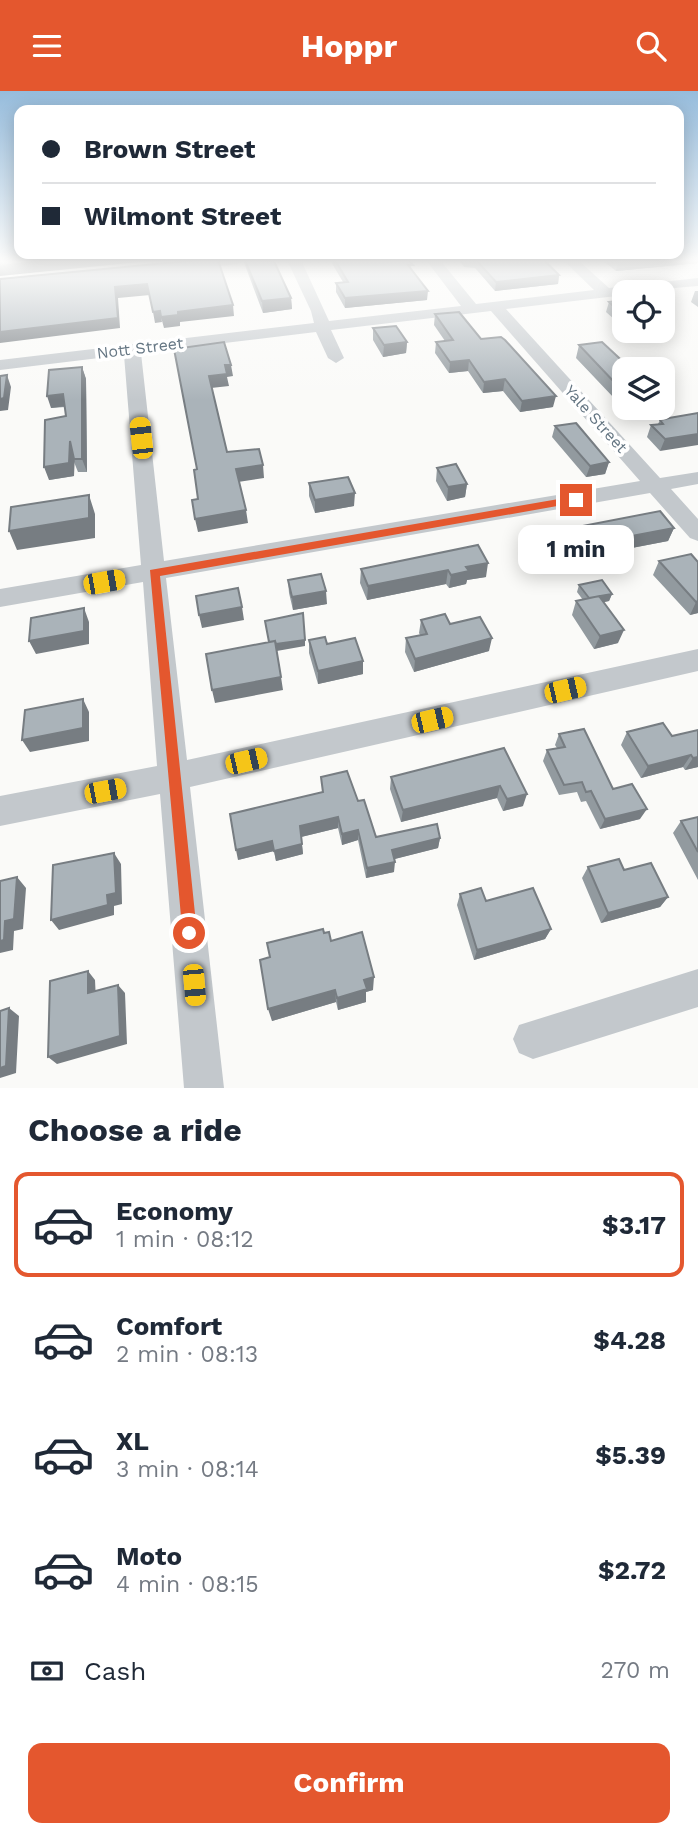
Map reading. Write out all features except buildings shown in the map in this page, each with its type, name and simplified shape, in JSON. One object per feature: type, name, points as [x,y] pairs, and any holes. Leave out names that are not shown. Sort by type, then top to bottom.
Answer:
[{"type":"street","points":[[315,307],[336,358]]},
{"type":"street","name":"Nott Street","points":[[0,365],[482,307]]},
{"type":"street","name":"Yale Street","points":[[495,307],[698,533]]},
{"type":"street","points":[[132,349],[204,1088]]},
{"type":"street","points":[[0,598],[698,478]]},
{"type":"street","points":[[0,811],[174,778],[698,660]]},
{"type":"street","points":[[533,1039],[698,988]]},
{"type":"route","points":[[189,933],[154,573],[576,500]]}]
